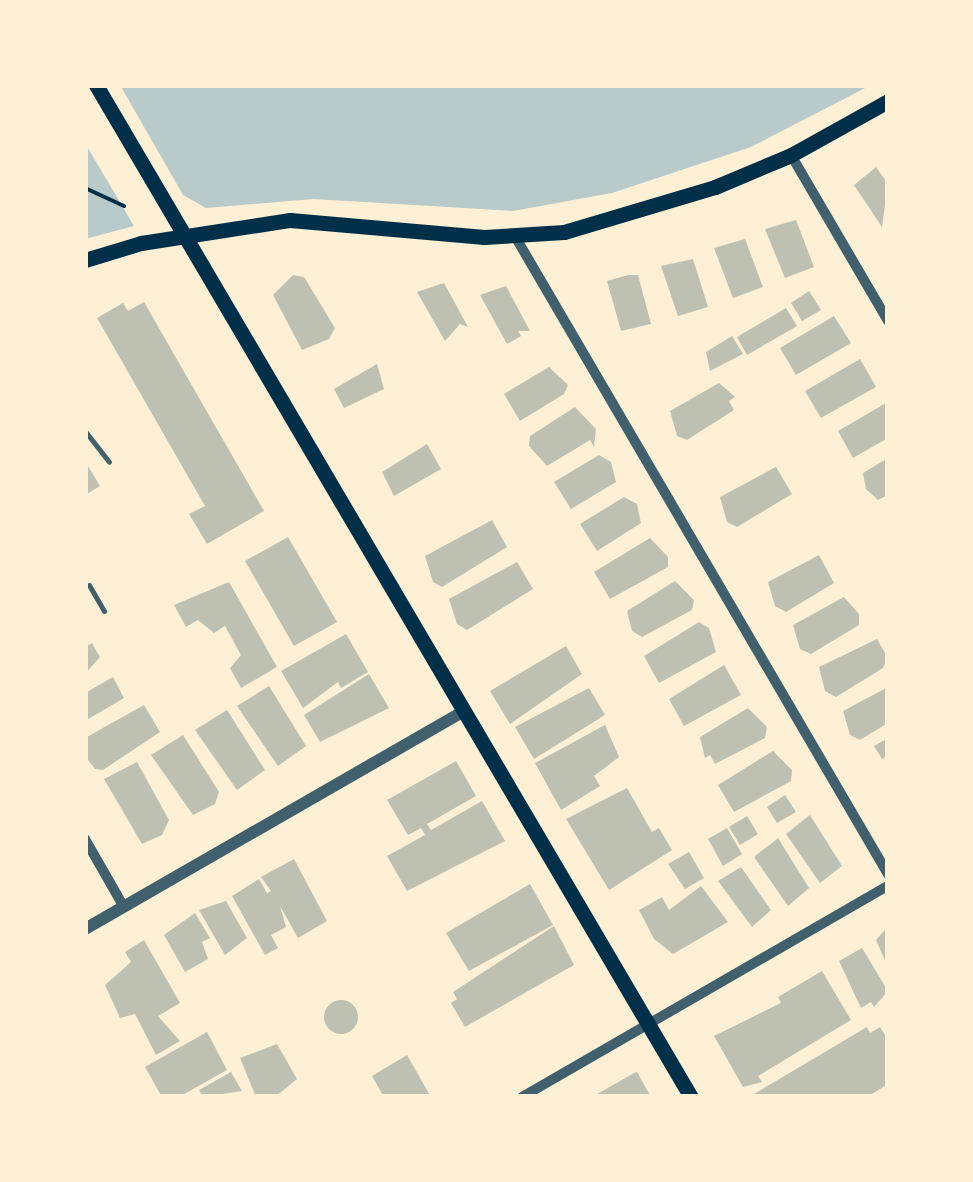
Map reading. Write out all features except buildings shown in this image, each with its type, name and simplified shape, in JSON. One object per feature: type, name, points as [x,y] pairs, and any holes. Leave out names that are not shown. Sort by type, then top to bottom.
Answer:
[{"type":"main road","points":[[96,85],[460,713],[691,1097]]},
{"type":"main road","points":[[85,260],[183,236],[327,219],[516,238],[639,214],[791,155],[888,102]]},
{"type":"street","points":[[791,155],[888,321]]},
{"type":"street","points":[[516,238],[888,874]]},
{"type":"street","points":[[85,929],[460,713]]},
{"type":"street","points":[[85,839],[124,908]]},
{"type":"street","points":[[522,1097],[888,886]]},
{"type":"lane","points":[[85,431],[109,462]]},
{"type":"lane","points":[[85,578],[104,610]]},
{"type":"path","points":[[85,188],[124,206]]},
{"type":"shaded area","points":[[120,85],[871,85],[751,147],[612,193],[513,211],[314,199],[206,208],[183,195]]},
{"type":"shaded area","points":[[85,143],[134,226],[85,239]]}]
